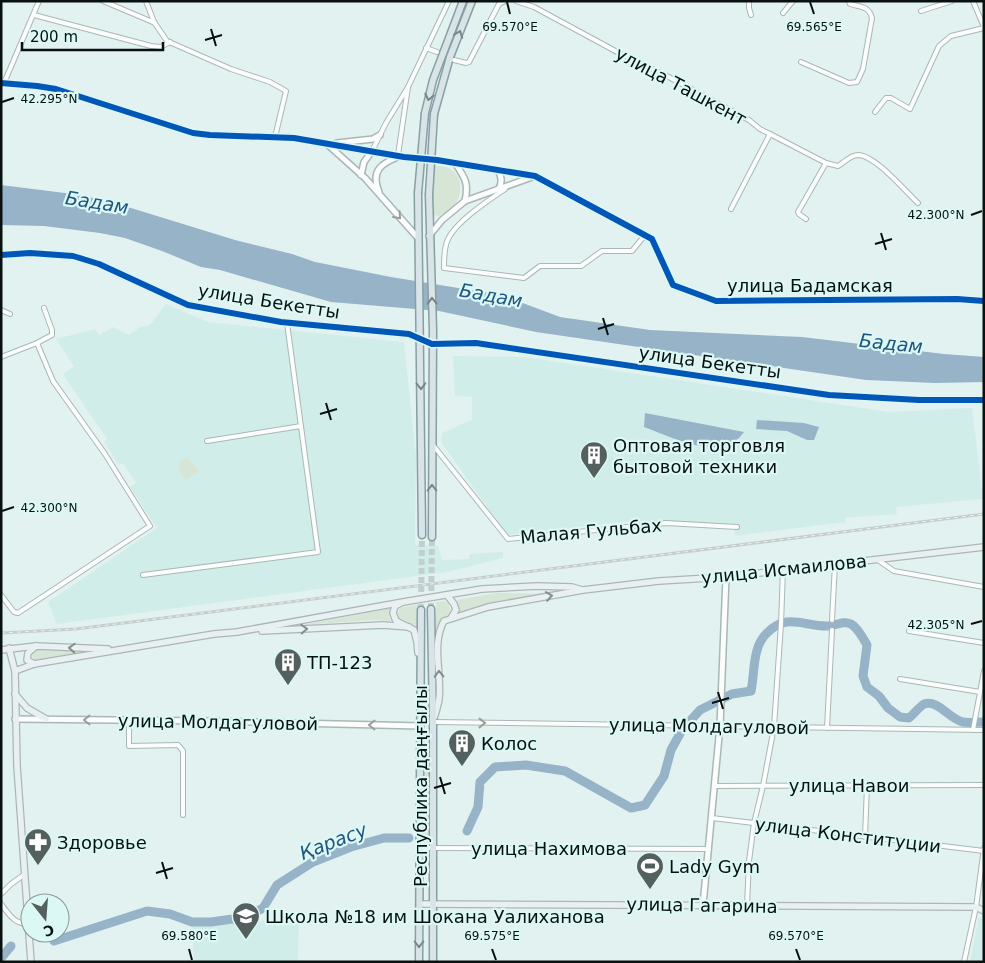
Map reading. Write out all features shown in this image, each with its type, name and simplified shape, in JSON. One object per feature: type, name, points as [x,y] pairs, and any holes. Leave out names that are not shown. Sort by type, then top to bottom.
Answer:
[{"type":"main road","points":[[422,535],[418,193],[425,113],[433,80],[463,1]]},
{"type":"main road","points":[[432,537],[432,342],[429,195],[434,114],[450,57],[472,1]]},
{"type":"main road","name":"улица Исмаилова","points":[[449,619],[488,607],[583,590],[984,548]]},
{"type":"main road","name":"улица Исмаилова","points":[[238,632],[482,589],[572,586],[583,590]]},
{"type":"main road","points":[[433,722],[439,699],[439,636],[444,621],[454,616],[456,610],[447,595]]},
{"type":"main road","points":[[403,602],[395,606],[394,613],[396,621],[414,630],[418,642],[418,697],[421,723]]},
{"type":"main road","name":"Республика даңғылы","points":[[431,609],[434,848],[433,962]]},
{"type":"main road","name":"Республика даңғылы","points":[[419,962],[421,610]]},
{"type":"main road","points":[[15,671],[34,664],[214,634],[383,625],[409,627]]},
{"type":"main road","points":[[1,650],[36,646],[120,650]]},
{"type":"main road","points":[[34,664],[27,660],[28,653],[36,646]]},
{"type":"main road","points":[[9,648],[15,671],[15,719],[26,893]]},
{"type":"main road","points":[[15,694],[27,708],[46,719]]},
{"type":"main road","name":"улица Гагарина","points":[[420,904],[703,904],[976,907],[984,911]]},
{"type":"main road","points":[[30,943],[31,962]]},
{"type":"street","points":[[39,1],[2,82],[56,89],[192,133],[220,136],[294,138],[399,156],[455,163],[465,177],[468,190],[465,201]]},
{"type":"street","points":[[103,1],[155,23]]},
{"type":"street","points":[[146,1],[155,23],[167,41],[231,69],[270,82],[286,91],[275,137]]},
{"type":"street","points":[[361,175],[364,162],[408,87],[449,1]]},
{"type":"street","points":[[454,60],[469,62],[499,4],[505,1]]},
{"type":"street","name":"улица Ташкент","points":[[516,1],[534,7],[619,53],[666,74],[749,120],[760,129],[826,163]]},
{"type":"street","points":[[749,1],[751,15]]},
{"type":"street","points":[[783,13],[793,1]]},
{"type":"street","points":[[801,62],[849,83],[857,82],[863,68],[872,18],[869,11],[865,8],[853,5],[849,1]]},
{"type":"street","points":[[921,12],[952,1]]},
{"type":"street","points":[[875,112],[886,98],[891,98],[910,109],[939,46],[951,36],[984,28],[973,1]]},
{"type":"street","points":[[34,15],[151,46],[160,47],[170,42]]},
{"type":"street","points":[[426,48],[437,52]]},
{"type":"street","points":[[399,156],[408,87]]},
{"type":"street","points":[[393,111],[404,115]]},
{"type":"street","points":[[731,209],[770,134]]},
{"type":"street","points":[[329,144],[373,140],[380,135]]},
{"type":"street","points":[[329,144],[381,196],[418,238]]},
{"type":"street","points":[[806,219],[798,212],[826,163],[838,166],[852,156],[859,155],[872,160],[884,169],[918,203]]},
{"type":"street","points":[[381,196],[375,176],[379,168],[386,162],[399,156]]},
{"type":"street","name":"улица Бадамская","points":[[455,163],[535,176],[652,239],[673,285],[716,300],[957,299],[984,301]]},
{"type":"street","points":[[498,170],[501,176],[499,189]]},
{"type":"street","points":[[429,236],[442,220],[465,201],[535,176]]},
{"type":"street","points":[[509,186],[470,214],[456,229],[446,243],[444,268],[524,278],[540,266],[581,266],[602,251],[632,251],[645,235]]},
{"type":"street","points":[[429,218],[442,220]]},
{"type":"street","name":"улица Бекетты","points":[[1,255],[30,253],[73,256],[99,264],[188,305],[287,323],[409,334],[432,342],[476,343],[829,395],[919,400],[984,400]]},
{"type":"street","points":[[1,357],[52,335],[44,308]]},
{"type":"street","points":[[1,310],[10,314]]},
{"type":"street","points":[[143,575],[318,552],[287,323]]},
{"type":"street","points":[[1,595],[10,609],[18,613],[150,526],[105,454],[53,381],[37,343]]},
{"type":"street","points":[[207,441],[301,426]]},
{"type":"street","name":"Малая Гульбах","points":[[432,443],[508,539],[666,524],[737,527]]},
{"type":"street","points":[[877,559],[894,571],[984,588]]},
{"type":"street","points":[[832,620],[835,564]]},
{"type":"street","points":[[747,905],[749,861],[754,823],[774,728],[782,624],[783,569]]},
{"type":"street","points":[[703,904],[720,726],[726,576]]},
{"type":"street","points":[[827,728],[832,630]]},
{"type":"street","points":[[908,631],[984,643]]},
{"type":"street","points":[[974,730],[984,671]]},
{"type":"street","points":[[900,679],[980,692]]},
{"type":"street","name":"улица Молдагуловой","points":[[15,719],[421,723]]},
{"type":"street","points":[[129,720],[129,746],[181,747],[183,751],[183,815]]},
{"type":"street","name":"улица Молдагуловой","points":[[433,722],[984,730]]},
{"type":"street","points":[[865,836],[867,785]]},
{"type":"street","name":"улица Навои","points":[[714,786],[984,785]]},
{"type":"street","name":"улица Конституции","points":[[712,818],[984,850]]},
{"type":"street","name":"улица Нахимова","points":[[420,848],[709,849]]},
{"type":"street","points":[[964,962],[976,907],[984,850]]},
{"type":"street","points":[[1,894],[25,874]]},
{"type":"street","points":[[1,904],[13,920],[20,923]]},
{"type":"shaded area","points":[[433,166],[449,168],[457,176],[460,187],[456,203],[451,209],[439,216],[433,215],[431,210]]},
{"type":"shaded area","points":[[166,304],[208,322],[404,342],[416,457],[415,545],[438,546],[442,560],[469,559],[470,554],[503,552],[503,558],[447,572],[57,624],[48,602],[157,528],[130,487],[136,483],[123,463],[119,465],[104,442],[107,439],[63,374],[74,366],[56,339],[95,329],[99,335],[113,327],[129,335],[140,327],[150,325]]},
{"type":"shaded area","points":[[453,356],[525,357],[889,412],[972,408],[983,499],[896,507],[897,514],[845,518],[845,522],[735,536],[733,524],[634,521],[507,535],[441,442],[442,433],[472,420],[472,397],[455,396]]},
{"type":"shaded area","points":[[187,457],[199,471],[186,480],[178,468],[180,466],[179,462]]},
{"type":"shaded area","points":[[496,593],[560,594],[482,605],[460,613],[457,600]]},
{"type":"shaded area","points":[[444,601],[448,603],[451,611],[438,625],[436,631],[436,602]]},
{"type":"shaded area","points":[[420,604],[421,639],[413,626],[399,619],[398,613],[400,608]]},
{"type":"shaded area","points":[[390,608],[389,616],[391,621],[374,620],[302,625]]},
{"type":"shaded area","points":[[37,649],[103,651],[37,661],[33,659],[32,652]]},
{"type":"shaded area","points":[[425,747],[430,747],[429,845],[425,845]]},
{"type":"shaded area","points":[[979,917],[984,920],[984,962],[970,962]]},
{"type":"shaded area","name":"Школа №18 им Шокана Уалиханова","points":[[299,918],[298,962],[194,962],[192,926]]},
{"type":"water","name":"Бадам","points":[[1,185],[81,195],[315,262],[501,295],[560,317],[650,330],[802,337],[984,357],[984,382],[935,383],[866,380],[536,332],[439,311],[331,302],[220,270],[201,267],[125,238],[44,226],[1,225]]},
{"type":"water","points":[[645,413],[744,432],[735,441],[723,446],[697,445],[644,427]]},
{"type":"water","points":[[757,420],[804,423],[819,427],[814,440],[807,440],[787,431],[756,429]]},
{"type":"waterway","points":[[467,831],[478,807],[480,782],[495,767],[526,765],[565,771],[631,808],[645,805],[664,776],[671,750],[682,730],[700,710],[732,694],[751,691],[756,652],[759,645],[767,633],[782,623],[796,622],[820,626],[845,623],[854,626],[867,645],[863,676],[867,687],[900,717],[909,718],[922,705],[929,703],[934,704],[958,720],[984,722]]},
{"type":"waterway","name":"Қарасу","points":[[70,936],[147,911],[170,914],[192,922],[211,922],[247,917],[263,908],[277,885],[313,862],[351,847],[384,838],[409,838]]},
{"type":"waterway","name":"Қарасу","points":[[1,958],[11,946]]},
{"type":"tunnel","points":[[421,610],[422,535]]},
{"type":"tunnel","points":[[431,609],[432,537]]},
{"type":"railway","points":[[1,633],[76,629],[984,514]]},
{"type":"cycle path","points":[[1,83],[56,89],[193,133],[294,138],[404,157],[437,160],[535,176],[652,239],[673,285],[716,301],[957,299],[984,301]]},
{"type":"cycle path","points":[[1,255],[30,253],[73,256],[99,264],[188,305],[281,322],[409,334],[432,344],[476,343],[829,395],[919,400],[984,400]]},
{"type":"place","name":"Оптовая торговля бытовой техники","points":[[594,479]]},
{"type":"place","name":"ТП-123","points":[[288,686]]},
{"type":"place","name":"Колос","points":[[462,767]]},
{"type":"place","name":"Здоровье","points":[[38,866]]},
{"type":"place","name":"Lady Gym","points":[[650,890]]},
{"type":"place","name":"Школа №18 им Шокана Уалиханова","points":[[246,940]]}]
